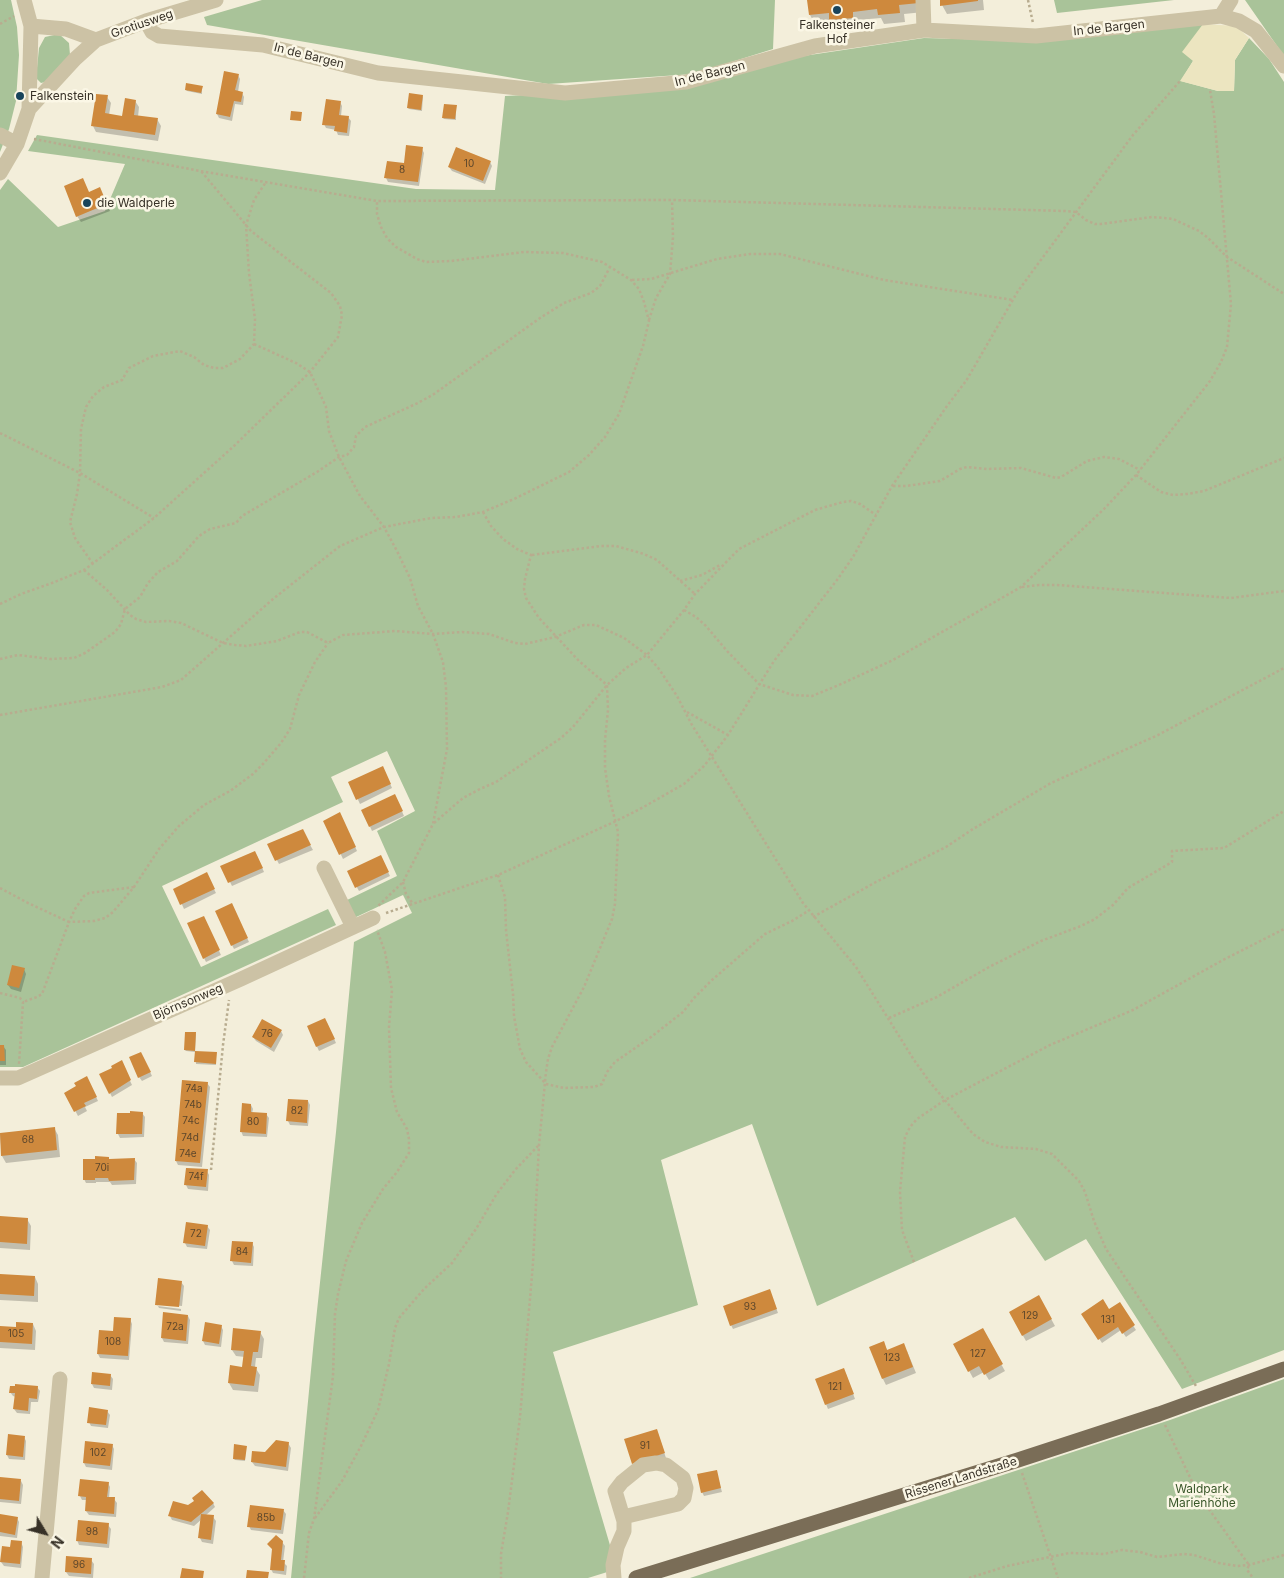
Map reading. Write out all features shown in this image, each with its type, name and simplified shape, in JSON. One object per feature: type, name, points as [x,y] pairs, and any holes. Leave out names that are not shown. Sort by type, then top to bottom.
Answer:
[{"type":"main road","name":"Rissener Landstraße","points":[[636,1578],[1018,1460],[1203,1399],[1284,1369]]},
{"type":"street","points":[[0,172],[18,140],[29,109],[31,26],[24,0]]},
{"type":"street","name":"Grotiusweg","points":[[96,40],[146,21],[216,0]]},
{"type":"street","points":[[923,0],[924,30]]},
{"type":"street","points":[[1221,16],[1231,0]]},
{"type":"street","name":"In de Bargen","points":[[146,21],[152,32],[159,36],[263,45],[378,73],[565,93],[686,82],[795,46],[815,46],[924,30],[1036,36],[1221,16],[1239,21],[1256,31],[1284,66]]},
{"type":"street","points":[[29,109],[75,59],[96,40],[66,29],[31,26]]},
{"type":"street","points":[[0,135],[18,140]]},
{"type":"street","points":[[324,868],[354,927]]},
{"type":"street","name":"Björnsonweg","points":[[0,1078],[18,1078],[373,918]]},
{"type":"street","points":[[42,1578],[60,1379]]},
{"type":"street","points":[[614,1578],[613,1565],[617,1547],[624,1532],[623,1517],[615,1491],[622,1482],[643,1465],[656,1463],[666,1465],[683,1478],[686,1488],[684,1498],[678,1504],[623,1517]]},
{"type":"path","points":[[1028,0],[1036,36]]},
{"type":"path","points":[[373,918],[498,874],[616,821],[684,784],[700,770],[728,735],[774,661],[853,557],[892,486],[946,406],[966,381],[1013,300],[1133,135],[1180,81]]},
{"type":"path","points":[[684,610],[706,626],[727,652],[759,684],[793,695],[812,696],[894,660],[1021,588],[1104,509],[1136,475],[1210,381],[1225,355],[1229,336],[1231,304],[1214,114],[1210,90]]},
{"type":"path","points":[[18,140],[377,200],[672,200],[1076,212],[1095,224],[1152,216],[1173,219],[1199,231],[1227,257],[1284,294]]},
{"type":"path","points":[[0,604],[84,570],[154,518],[234,446],[310,372],[338,337],[342,315],[340,306],[331,293],[251,231],[200,171]]},
{"type":"path","points":[[93,564],[75,538],[70,522],[80,473],[81,429],[86,407],[93,396],[104,387],[122,380],[129,368],[153,356],[180,352],[194,357],[204,365],[222,368],[240,359],[254,344],[255,319],[249,273],[246,225],[254,200],[266,182]]},
{"type":"path","points":[[377,200],[377,214],[387,238],[396,247],[417,259],[434,262],[524,252],[563,253],[602,262],[631,280],[639,289],[649,321]]},
{"type":"path","points":[[0,715],[172,684],[181,680],[273,598],[333,551],[348,542],[384,527],[431,518],[456,517],[482,512],[514,499],[569,472],[597,447],[620,414],[643,346],[656,298],[670,274],[673,237],[672,200]]},
{"type":"path","points":[[631,280],[651,279],[717,259],[750,254],[780,254],[884,280],[1013,300]]},
{"type":"path","points":[[0,659],[18,655],[50,659],[74,658],[85,653],[115,632],[121,624],[125,609],[140,596],[158,572],[177,561],[199,536],[210,529],[236,523],[242,516],[317,472],[338,457],[347,455],[354,447],[356,436],[365,427],[426,398],[540,318],[564,303],[591,293],[600,286],[610,267]]},
{"type":"path","points":[[254,344],[296,363],[310,372],[326,407],[329,431],[338,457],[360,496],[384,527],[406,569],[418,606],[433,634],[444,667],[448,729],[444,768],[432,824],[403,882],[376,908],[373,918],[385,952],[392,990],[389,1027],[392,1088],[397,1112],[407,1129],[410,1139],[409,1152],[383,1188],[362,1223],[346,1261],[335,1314],[333,1376],[314,1519],[309,1533],[304,1578]]},
{"type":"path","points":[[0,433],[80,473],[154,518]]},
{"type":"path","points":[[892,486],[940,482],[960,469],[967,467],[987,469],[1021,468],[1056,478],[1087,461],[1104,457],[1119,459],[1140,470]]},
{"type":"path","points":[[1136,475],[1161,492],[1172,495],[1187,494],[1218,486],[1284,458]]},
{"type":"path","points":[[432,824],[463,798],[480,788],[496,782],[561,738],[573,727],[607,685],[626,668],[648,655],[684,610],[694,594],[739,549],[815,510],[843,502],[852,501],[860,504],[876,515]]},
{"type":"path","points":[[482,512],[503,539],[517,549],[532,555],[601,546],[616,546],[657,560],[694,594]]},
{"type":"path","points":[[532,555],[525,579],[524,589],[526,598],[539,618],[555,637],[592,674],[607,685]]},
{"type":"path","points":[[680,580],[702,574],[724,564]]},
{"type":"path","points":[[84,570],[136,619],[146,622],[169,621],[181,623],[223,643],[246,646],[277,641],[300,632],[312,634],[328,643]]},
{"type":"path","points":[[1021,588],[1039,585],[1231,598],[1284,591]]},
{"type":"path","points":[[0,888],[28,904],[69,922],[82,923],[105,918],[114,912],[134,887],[159,849],[179,826],[204,805],[230,791],[253,774],[281,743],[290,729],[299,695],[315,662],[328,643],[343,635],[395,631],[433,634],[462,632],[489,634],[515,643],[525,644],[555,637],[584,626],[596,625],[624,638],[648,655],[659,669],[808,910],[856,967],[914,1060],[973,1134],[985,1142],[1001,1147],[1036,1149],[1052,1154],[1079,1181],[1085,1192],[1094,1221],[1106,1249],[1180,1359],[1203,1399]]},
{"type":"path","points":[[813,917],[876,882],[946,847],[1051,783],[1158,734],[1284,668]]},
{"type":"path","points":[[501,1578],[501,1554],[520,1418],[533,1263],[539,1145],[548,1059],[552,1047],[584,987],[612,919],[615,904],[618,832],[609,796],[605,768],[608,710],[607,685]]},
{"type":"path","points":[[686,712],[728,735]]},
{"type":"path","points":[[889,1018],[937,998],[1040,941],[1095,919],[1113,905],[1128,888],[1172,862],[1172,851],[1224,848],[1284,811]]},
{"type":"path","points":[[498,874],[505,896],[506,930],[514,994],[514,1016],[520,1049],[526,1062],[546,1084],[572,1088],[594,1087],[602,1084],[607,1072],[615,1062],[676,1018],[712,980],[765,934],[792,921],[808,910]]},
{"type":"path","points":[[403,882],[406,894],[413,904]]},
{"type":"path","points":[[23,1002],[42,994],[69,922],[84,896],[89,892],[134,887]]},
{"type":"path","points":[[914,1262],[902,1230],[900,1212],[905,1137],[917,1119],[945,1100],[1050,1045],[1133,1010],[1223,960],[1284,929]]},
{"type":"path","points":[[211,1170],[223,1045],[232,983]]},
{"type":"path","points":[[0,993],[20,998],[23,1002],[18,1078]]},
{"type":"path","points":[[314,1519],[342,1481],[362,1446],[378,1410],[395,1328],[399,1318],[424,1289],[452,1263],[496,1195],[515,1170],[539,1145]]},
{"type":"path","points":[[1159,1414],[1198,1494],[1249,1565],[1248,1570],[1253,1578]]},
{"type":"path","points":[[1018,1460],[1058,1578]]},
{"type":"path","points":[[969,1578],[1007,1566],[1070,1553],[1104,1554],[1122,1550],[1157,1557],[1194,1555],[1219,1563],[1237,1566],[1249,1565],[1284,1555]]},
{"type":"green space","points":[[0,0],[11,0],[17,27],[19,55],[16,101],[9,129],[0,152]]},
{"type":"green space","points":[[262,0],[775,0],[773,49],[693,74],[548,84],[207,25],[204,17]]},
{"type":"green space","points":[[1054,0],[1174,0],[1057,13]]},
{"type":"green space","points":[[1245,0],[1284,0],[1284,56]]},
{"type":"green space","points":[[1203,24],[1193,61],[1181,81],[1218,91],[1234,91],[1235,60],[1249,38],[1269,59],[1284,82],[1284,1350],[1182,1389],[1086,1239],[1045,1261],[1015,1217],[817,1306],[752,1124],[661,1160],[698,1305],[553,1352],[617,1569],[588,1578],[291,1578],[354,942],[412,913],[403,895],[354,918],[345,901],[397,876],[377,831],[415,811],[387,751],[331,777],[343,802],[162,886],[201,967],[328,909],[336,925],[23,1067],[0,1067],[0,190],[8,179],[58,227],[105,211],[125,164],[28,151],[37,135],[416,189],[495,190],[505,96],[686,87],[783,59],[924,38],[1037,41]]},
{"type":"green space","points":[[59,34],[69,43],[70,55],[45,82],[41,83],[36,78],[39,48],[45,37]]},
{"type":"green space","name":"Waldpark Marienhöhe","points":[[1284,1379],[1284,1578],[690,1578],[1170,1420]]},
{"type":"shaded area","points":[[1203,24],[1236,26],[1249,38],[1235,60],[1234,91],[1218,91],[1180,81],[1193,61],[1182,52]]},
{"type":"building","name":"Falkensteiner Hof","points":[[807,0],[919,0],[919,3],[899,5],[900,13],[878,15],[877,9],[853,12],[853,18],[829,20],[829,13],[809,15]]},
{"type":"building","points":[[940,0],[978,0],[978,1],[940,6]]},
{"type":"building","points":[[224,71],[239,74],[235,90],[243,92],[241,102],[234,101],[230,117],[216,114]]},
{"type":"building","points":[[186,83],[203,86],[201,93],[185,90]]},
{"type":"building","points":[[409,93],[423,95],[421,110],[407,108]]},
{"type":"building","points":[[96,94],[108,95],[105,113],[122,116],[125,98],[136,100],[134,115],[158,118],[155,135],[91,126]]},
{"type":"building","points":[[326,99],[341,101],[339,115],[349,116],[347,133],[334,131],[335,126],[322,125]]},
{"type":"building","points":[[444,104],[457,105],[455,119],[442,118]]},
{"type":"building","points":[[291,111],[302,112],[301,121],[290,120]]},
{"type":"building","points":[[406,145],[423,147],[418,182],[384,178],[387,161],[404,163]]},
{"type":"building","points":[[456,147],[491,161],[483,181],[448,167]]},
{"type":"building","points":[[83,178],[89,192],[100,187],[107,204],[76,217],[64,186]]},
{"type":"building","points":[[383,766],[391,784],[356,800],[348,782]]},
{"type":"building","points":[[395,794],[403,811],[369,827],[361,810]]},
{"type":"building","points":[[340,812],[356,847],[339,855],[323,821]]},
{"type":"building","points":[[303,829],[311,845],[275,861],[267,844]]},
{"type":"building","points":[[255,851],[263,868],[228,883],[220,866]]},
{"type":"building","points":[[381,855],[389,872],[355,888],[347,871]]},
{"type":"building","points":[[207,872],[215,889],[180,905],[173,889]]},
{"type":"building","points":[[232,903],[248,938],[231,946],[215,911]]},
{"type":"building","points":[[204,916],[220,950],[203,959],[187,923]]},
{"type":"building","points":[[12,965],[25,968],[19,988],[7,985]]},
{"type":"building","points":[[325,1018],[335,1039],[316,1047],[307,1026]]},
{"type":"building","points":[[262,1019],[282,1030],[271,1048],[252,1037]]},
{"type":"building","points":[[185,1032],[196,1032],[195,1051],[184,1050]]},
{"type":"building","points":[[0,1045],[4,1045],[5,1061],[0,1061]]},
{"type":"building","points":[[195,1051],[217,1052],[216,1064],[194,1062]]},
{"type":"building","points":[[141,1052],[151,1072],[138,1078],[129,1057]]},
{"type":"building","points":[[122,1060],[131,1080],[109,1094],[99,1074],[112,1068],[111,1066]]},
{"type":"building","points":[[87,1076],[97,1097],[84,1103],[86,1106],[74,1112],[64,1093],[76,1086],[74,1083]]},
{"type":"building","points":[[182,1080],[208,1082],[200,1163],[175,1161]]},
{"type":"building","points":[[288,1099],[308,1100],[307,1123],[286,1121]]},
{"type":"building","points":[[242,1103],[251,1104],[251,1112],[267,1113],[266,1134],[240,1132]]},
{"type":"building","points":[[130,1111],[143,1112],[142,1134],[116,1134],[117,1113],[130,1113]]},
{"type":"building","points":[[55,1127],[57,1150],[1,1156],[0,1133]]},
{"type":"building","points":[[95,1156],[109,1157],[109,1159],[135,1158],[134,1180],[109,1181],[108,1178],[95,1178],[95,1180],[83,1180],[83,1159],[95,1159]]},
{"type":"building","points":[[186,1168],[208,1169],[206,1187],[184,1185]]},
{"type":"building","points":[[0,1216],[28,1218],[27,1244],[0,1242]]},
{"type":"building","points":[[186,1222],[208,1225],[205,1246],[183,1243]]},
{"type":"building","points":[[232,1241],[253,1242],[251,1263],[230,1261]]},
{"type":"building","points":[[0,1274],[35,1276],[34,1296],[0,1294]]},
{"type":"building","points":[[158,1278],[182,1281],[179,1307],[155,1305]]},
{"type":"building","points":[[770,1289],[777,1309],[730,1326],[723,1306]]},
{"type":"building","points":[[1039,1295],[1052,1319],[1022,1336],[1009,1312]]},
{"type":"building","points":[[1103,1299],[1109,1309],[1120,1302],[1135,1325],[1122,1334],[1118,1327],[1098,1340],[1081,1314]]},
{"type":"building","points":[[163,1312],[188,1315],[186,1341],[161,1338]]},
{"type":"building","points":[[114,1317],[131,1318],[128,1356],[97,1354],[99,1330],[113,1331]]},
{"type":"building","points":[[16,1322],[33,1323],[32,1344],[0,1342],[0,1326],[16,1327]]},
{"type":"building","points":[[205,1322],[222,1325],[219,1344],[202,1341]]},
{"type":"building","points":[[233,1328],[261,1331],[258,1352],[253,1352],[251,1366],[257,1367],[254,1386],[228,1383],[230,1365],[242,1367],[244,1351],[231,1350]]},
{"type":"building","points":[[983,1328],[1003,1364],[984,1375],[979,1366],[968,1372],[953,1344]]},
{"type":"building","points":[[884,1341],[887,1350],[904,1343],[913,1367],[882,1379],[869,1347]]},
{"type":"building","points":[[844,1368],[854,1394],[825,1405],[815,1379]]},
{"type":"building","points":[[92,1372],[111,1374],[110,1386],[91,1384]]},
{"type":"building","points":[[15,1384],[38,1386],[37,1399],[29,1398],[28,1411],[13,1409],[15,1393],[9,1393],[10,1386],[15,1386]]},
{"type":"building","points":[[89,1407],[108,1410],[106,1425],[87,1423]]},
{"type":"building","points":[[657,1429],[665,1453],[632,1464],[624,1439]]},
{"type":"building","points":[[8,1434],[25,1436],[23,1457],[6,1455]]},
{"type":"building","points":[[276,1440],[289,1442],[286,1467],[251,1462],[252,1451],[265,1452]]},
{"type":"building","points":[[85,1441],[113,1444],[110,1466],[83,1463]]},
{"type":"building","points":[[234,1444],[247,1446],[245,1460],[233,1459]]},
{"type":"building","points":[[717,1470],[721,1488],[701,1493],[697,1474]]},
{"type":"building","points":[[0,1477],[21,1479],[19,1501],[0,1499]]},
{"type":"building","points":[[80,1479],[109,1482],[107,1497],[115,1497],[114,1514],[85,1511],[86,1497],[78,1496]]},
{"type":"building","points":[[202,1490],[214,1503],[191,1522],[168,1516],[173,1501],[188,1505],[194,1501],[192,1498]]},
{"type":"building","points":[[250,1505],[284,1509],[281,1530],[247,1527]]},
{"type":"building","points":[[0,1514],[18,1517],[15,1535],[0,1532]]},
{"type":"building","points":[[201,1514],[214,1515],[211,1540],[198,1538]]},
{"type":"building","points":[[78,1520],[109,1523],[107,1544],[76,1541]]},
{"type":"building","points":[[276,1535],[283,1541],[281,1560],[285,1560],[284,1571],[270,1570],[272,1549],[267,1544]]},
{"type":"building","points":[[11,1540],[22,1541],[20,1564],[0,1562],[2,1546],[10,1547]]},
{"type":"building","points":[[66,1556],[92,1558],[91,1574],[65,1572]]},
{"type":"building","points":[[182,1568],[204,1571],[203,1578],[180,1578]]},
{"type":"building","points":[[247,1570],[269,1572],[268,1578],[246,1578]]},
{"type":"place","name":"Falkensteiner Hof","points":[[837,10]]},
{"type":"place","name":"Falkenstein","points":[[20,96]]},
{"type":"place","name":"die Waldperle","points":[[87,203]]}]
